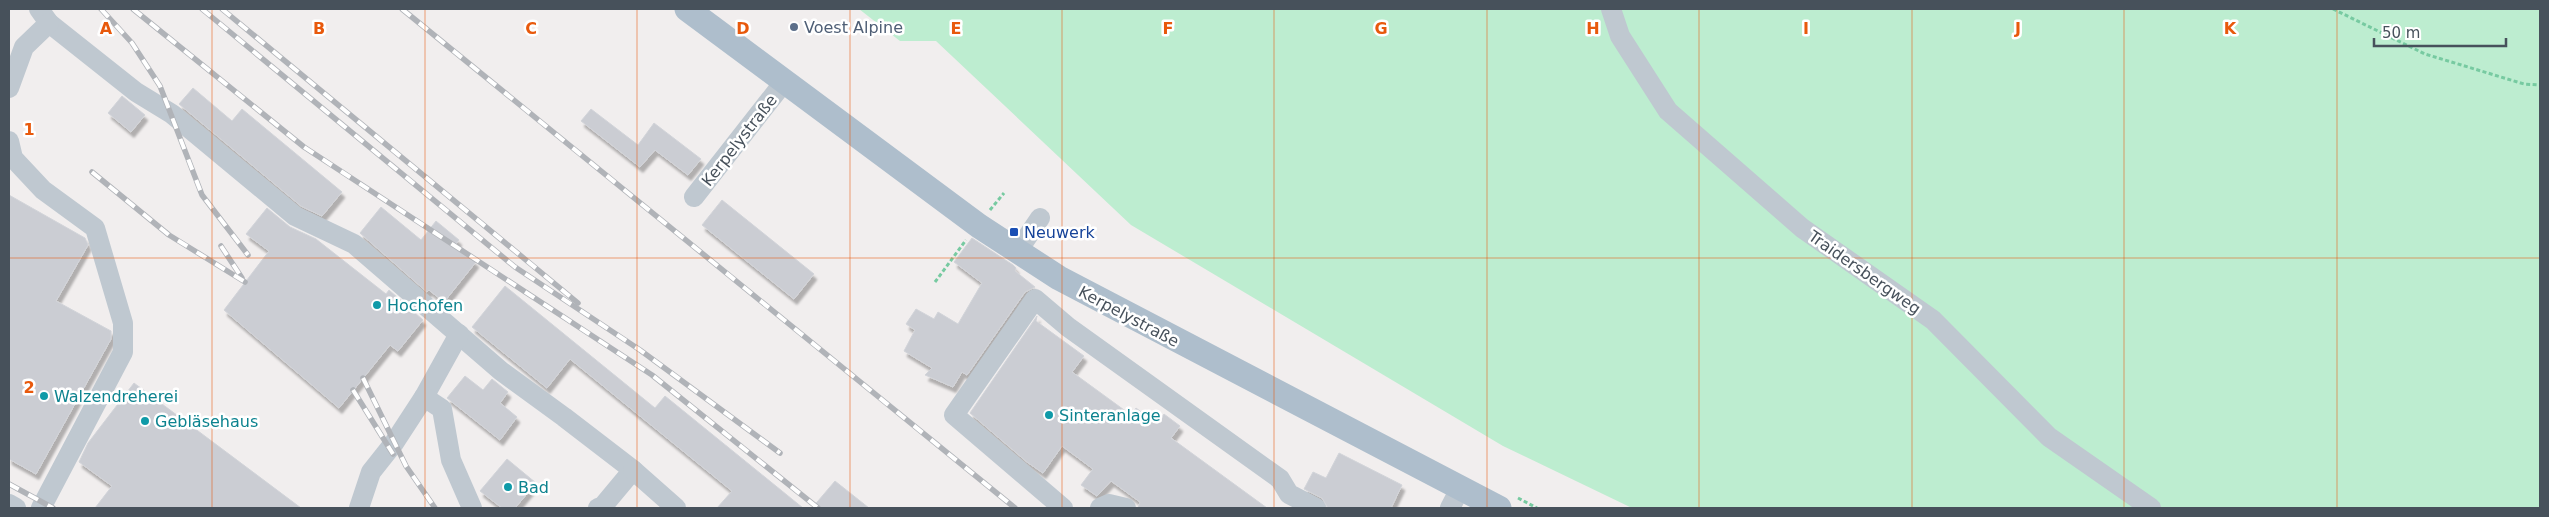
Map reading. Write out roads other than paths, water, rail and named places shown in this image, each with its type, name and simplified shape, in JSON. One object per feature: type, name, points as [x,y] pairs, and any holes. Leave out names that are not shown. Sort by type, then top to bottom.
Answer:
[{"type":"main road","name":"Kerpelystraße","points":[[687,9],[1017,252],[1059,278],[1456,498],[1507,502]]},
{"type":"street","name":"Traidersbergweg","points":[[1611,9],[1620,36],[1668,111],[1802,228],[1933,320],[2049,436],[2151,508]]},
{"type":"street","points":[[9,88],[24,47],[44,16],[136,92],[172,114],[294,216],[354,244],[500,371],[633,470],[676,508]]},
{"type":"street","name":"Kerpelystraße","points":[[694,197],[784,82]]},
{"type":"street","points":[[9,140],[13,158],[37,183],[95,228],[123,323],[123,352],[41,508]]},
{"type":"street","points":[[1017,252],[1040,218]]},
{"type":"street","points":[[1064,508],[954,415],[1035,298],[1068,328],[1280,479],[1289,494],[1316,508]]},
{"type":"street","points":[[359,508],[371,472],[394,444],[424,398],[458,334]]},
{"type":"street","points":[[424,398],[442,409],[451,460],[472,508]]},
{"type":"street","points":[[598,508],[603,506],[633,470]]},
{"type":"street","points":[[9,504],[16,508]]},
{"type":"street","points":[[1100,508],[1109,504],[1126,508]]},
{"type":"railway","points":[[101,9],[132,43],[160,86],[202,195],[248,255]]},
{"type":"railway","points":[[133,9],[304,147],[652,375],[818,508]]},
{"type":"railway","points":[[202,9],[515,267],[640,350],[780,453]]},
{"type":"railway","points":[[222,9],[578,303]]},
{"type":"railway","points":[[402,9],[1015,508]]},
{"type":"railway","points":[[92,172],[169,235],[245,282]]},
{"type":"railway","points":[[221,246],[242,278]]},
{"type":"railway","points":[[363,378],[406,466],[435,508]]},
{"type":"railway","points":[[353,390],[393,454]]},
{"type":"railway","points":[[9,484],[53,508]]},
{"type":"place","name":"Voest Alpine","points":[[794,27]]},
{"type":"place","name":"Neuwerk","points":[[1014,232]]},
{"type":"place","name":"Hochofen","points":[[377,305]]},
{"type":"place","name":"Walzendreherei","points":[[44,396]]},
{"type":"place","name":"Sinteranlage","points":[[1049,415]]},
{"type":"place","name":"Gebläsehaus","points":[[145,421]]},
{"type":"place","name":"Bad","points":[[508,487]]}]
